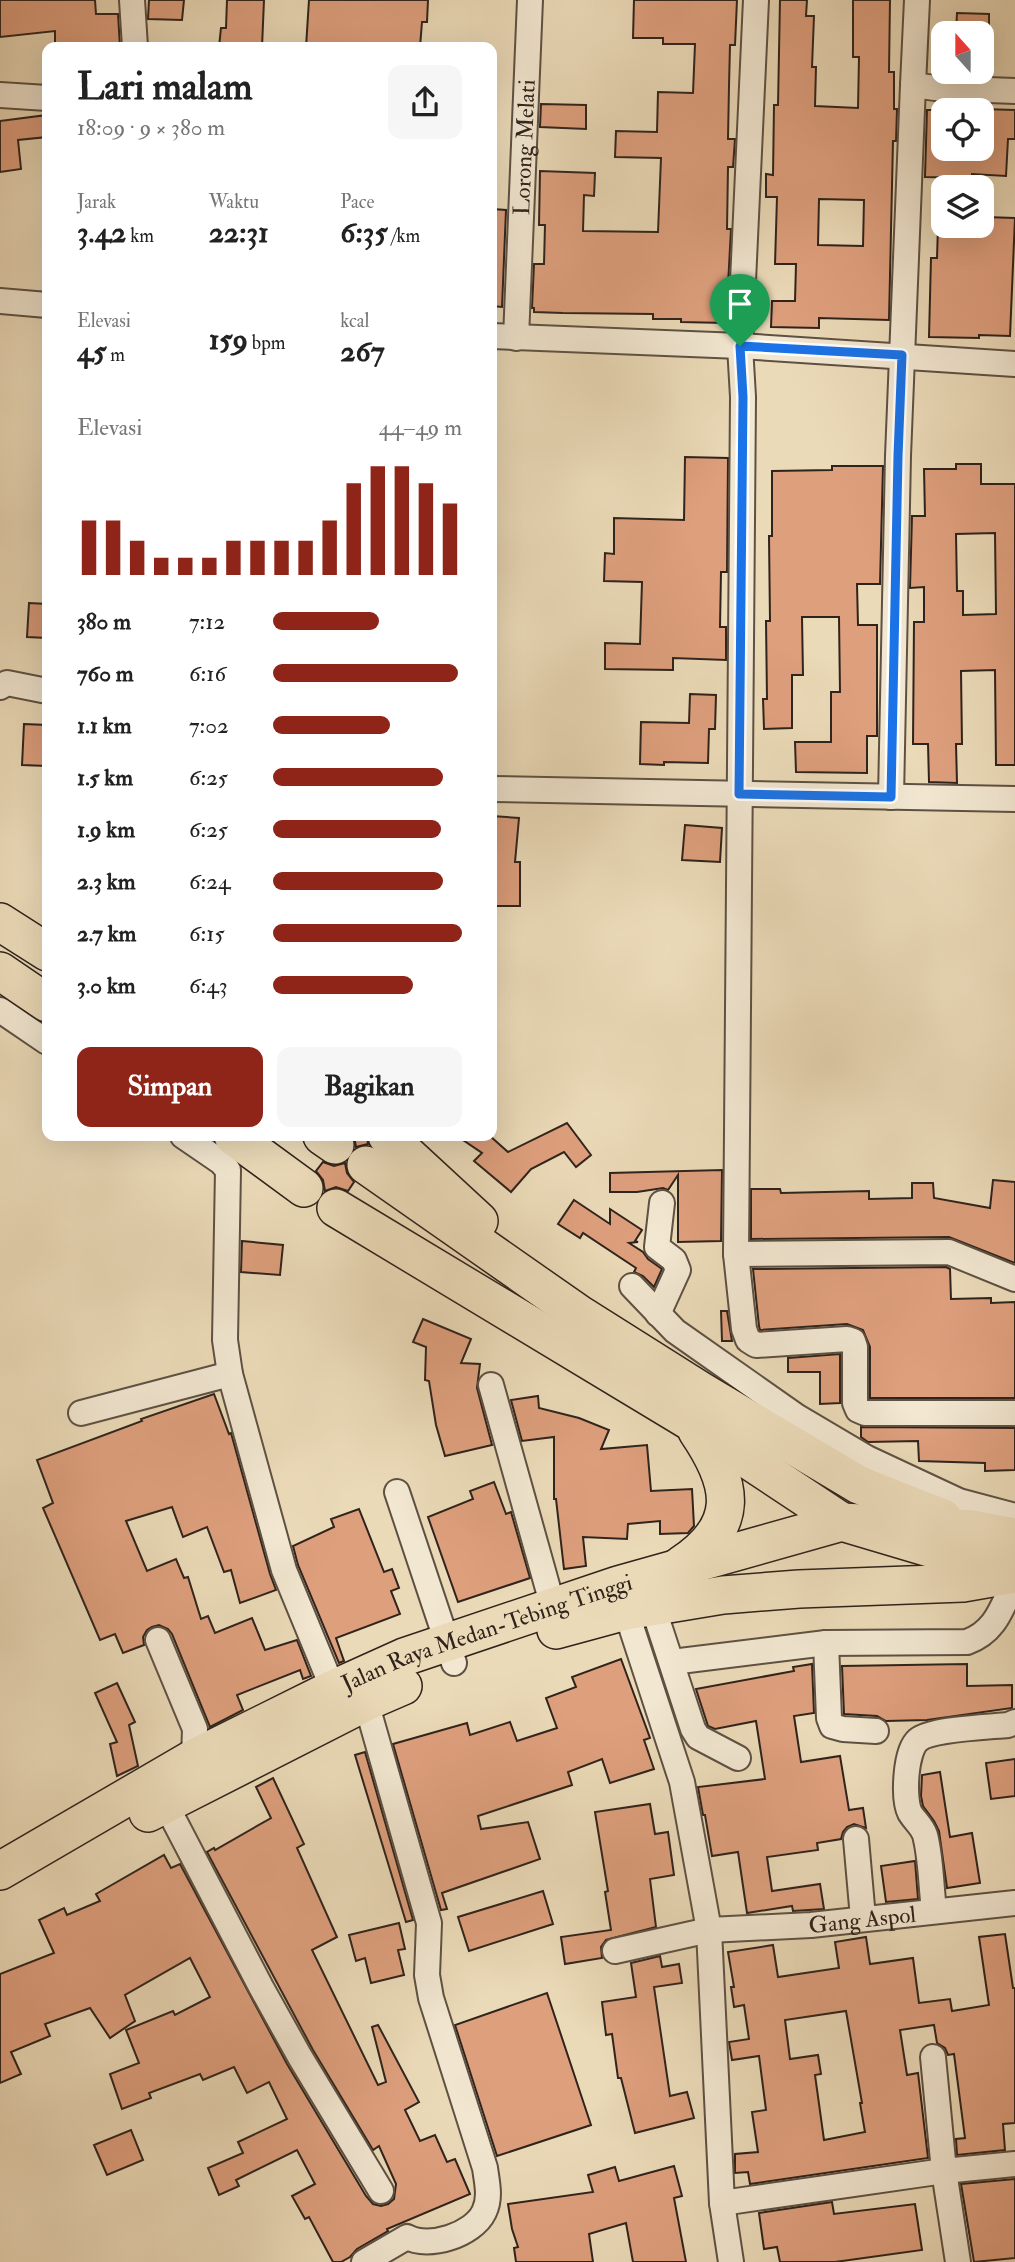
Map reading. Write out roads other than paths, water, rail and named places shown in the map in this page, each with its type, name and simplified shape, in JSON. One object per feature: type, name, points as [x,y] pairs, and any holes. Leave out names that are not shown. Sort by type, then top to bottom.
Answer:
[{"type":"highway","points":[[0,916],[42,936]]},
{"type":"highway","points":[[0,922],[42,949]]},
{"type":"highway","points":[[0,971],[42,1000]]},
{"type":"highway","points":[[240,1141],[304,1188]]},
{"type":"highway","points":[[392,1141],[579,1314]]},
{"type":"highway","points":[[366,1165],[579,1314],[701,1391],[859,1485],[972,1529]]},
{"type":"highway","points":[[336,1208],[691,1422],[842,1522],[1015,1574]]},
{"type":"highway","points":[[675,1569],[700,1552],[718,1528],[725,1513],[723,1477],[714,1456],[691,1422]]},
{"type":"highway","name":"Jalan Raya Medan-Tebing Tinggi","points":[[632,1601],[675,1569],[842,1522],[972,1529],[1015,1537]]},
{"type":"highway","name":"Jalan Raya Medan-Tebing Tinggi","points":[[0,1871],[194,1758],[451,1653],[556,1618],[632,1601],[799,1589],[963,1583],[1015,1574]]},
{"type":"highway","name":"Jalan Raya Medan-Tebing Tinggi","points":[[0,1899],[349,1695]]},
{"type":"street","points":[[132,0],[135,42]]},
{"type":"street","name":"Lorong Melati","points":[[504,337],[530,0]]},
{"type":"street","points":[[756,0],[740,346],[743,397],[736,1254],[744,1329],[748,1340],[756,1345],[847,1339],[853,1341],[855,1403],[858,1410],[865,1413],[1015,1413]]},
{"type":"street","points":[[891,797],[898,456],[917,0]]},
{"type":"street","points":[[913,85],[1015,91]]},
{"type":"street","points":[[0,95],[42,98]]},
{"type":"street","points":[[0,301],[42,305]]},
{"type":"street","points":[[504,337],[740,346],[1015,364]]},
{"type":"street","points":[[0,687],[7,683],[42,690]]},
{"type":"street","points":[[497,789],[1015,799]]},
{"type":"street","points":[[0,1010],[42,1039]]},
{"type":"street","points":[[190,1141],[228,1170],[225,1340],[230,1374],[284,1570],[349,1695],[429,1923],[427,1975],[431,1998],[485,2168],[489,2195],[484,2213],[472,2228],[436,2242],[415,2241],[407,2237],[364,2262]]},
{"type":"street","points":[[658,1314],[678,1270],[674,1260],[657,1247],[662,1203]]},
{"type":"street","points":[[736,1254],[949,1252],[1015,1279]]},
{"type":"street","points":[[632,1286],[675,1331],[796,1416],[867,1458],[958,1501],[1015,1516]]},
{"type":"street","points":[[81,1413],[230,1374]]},
{"type":"street","points":[[491,1385],[556,1618]]},
{"type":"street","points":[[397,1492],[451,1653]]},
{"type":"street","points":[[672,1661],[826,1643],[967,1642],[981,1637],[991,1629],[1015,1580]]},
{"type":"street","points":[[632,1601],[672,1661],[690,1721],[698,1737],[738,1758]]},
{"type":"street","points":[[632,1601],[681,1782],[709,1930],[722,2203],[731,2262]]},
{"type":"street","points":[[158,1640],[195,1729],[194,1758]]},
{"type":"street","points":[[826,1643],[832,1726],[876,1731]]},
{"type":"street","points":[[934,1910],[925,1836],[920,1824],[909,1811],[906,1767],[910,1752],[917,1741],[929,1734],[1008,1726],[1015,1722]]},
{"type":"street","points":[[164,1803],[274,2010],[381,2191]]},
{"type":"street","points":[[856,1839],[863,1918]]},
{"type":"street","name":"Gang Aspol","points":[[615,1951],[709,1930],[811,1925],[1015,1903]]},
{"type":"street","points":[[933,2057],[944,2171],[958,2262]]},
{"type":"street","points":[[722,2203],[944,2171],[1015,2164]]}]
